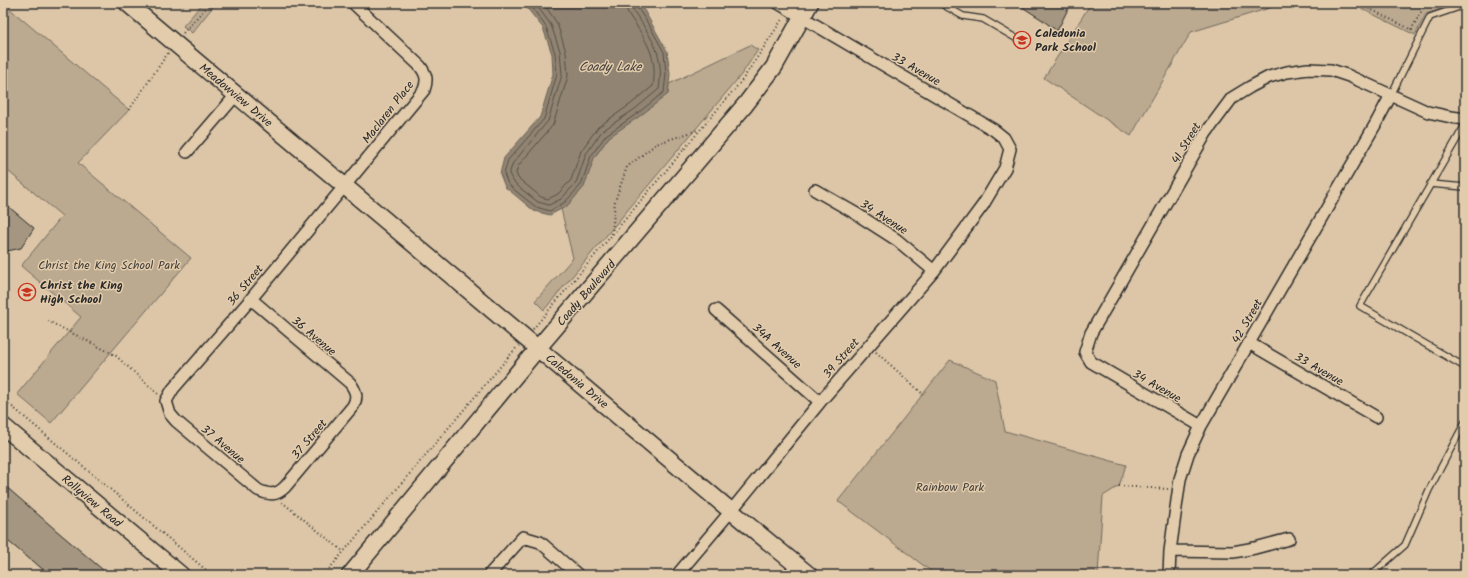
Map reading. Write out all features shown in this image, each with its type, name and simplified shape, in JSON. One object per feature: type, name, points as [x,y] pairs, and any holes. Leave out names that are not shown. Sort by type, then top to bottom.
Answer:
[{"type":"main road","name":"Meadowview Drive","points":[[127,3],[345,186]]},
{"type":"main road","name":"Coady Boulevard","points":[[350,575],[538,348],[745,105],[774,67],[796,14],[810,3]]},
{"type":"main road","name":"Caledonia Drive","points":[[345,186],[809,575]]},
{"type":"main road","name":"Rollyview Road","points":[[3,426],[181,575]]},
{"type":"street","name":"Maclaren Place","points":[[345,186],[424,90],[427,82],[426,74],[420,66],[353,3]]},
{"type":"street","name":"33 Avenue","points":[[778,3],[994,130],[1004,138],[1010,149]]},
{"type":"street","name":"41 Street","points":[[1085,352],[1091,333],[1206,133],[1232,98],[1269,77],[1287,72],[1308,69],[1331,70],[1349,76],[1428,112],[1450,117],[1465,118]]},
{"type":"street","points":[[187,152],[236,95]]},
{"type":"street","name":"42 Street","points":[[1169,575],[1170,551],[1180,479],[1188,454],[1200,426],[1376,125],[1391,95]]},
{"type":"street","name":"39 Street","points":[[677,575],[820,402],[934,271],[983,205],[1005,168],[1010,149]]},
{"type":"street","name":"36 Street","points":[[166,401],[173,389],[251,299],[345,186]]},
{"type":"street","name":"34 Avenue","points":[[815,190],[897,240],[934,271]]},
{"type":"street","name":"36 Avenue","points":[[251,299],[350,383],[355,389],[356,396]]},
{"type":"street","name":"34A Avenue","points":[[716,310],[820,402]]},
{"type":"street","name":"33 Avenue","points":[[1249,343],[1376,417]]},
{"type":"street","name":"34 Avenue","points":[[1085,352],[1091,362],[1200,426]]},
{"type":"street","name":"37 Street","points":[[274,495],[285,487],[348,412],[357,400],[356,396]]},
{"type":"street","name":"37 Avenue","points":[[166,401],[170,414],[176,421],[258,490],[265,494],[274,495]]},
{"type":"street","points":[[489,575],[523,537],[540,542],[578,575]]},
{"type":"street","points":[[1170,551],[1233,552],[1289,539]]},
{"type":"lane","points":[[940,3],[963,16],[983,19],[1018,40]]},
{"type":"lane","points":[[1391,95],[1426,23],[1433,15],[1465,5]]},
{"type":"lane","points":[[1465,125],[1360,306],[1465,367]]},
{"type":"lane","points":[[1430,184],[1465,187]]},
{"type":"lane","points":[[1371,575],[1405,546],[1429,490],[1465,422]]},
{"type":"path","points":[[130,110],[174,43],[210,3]]},
{"type":"path","points":[[1358,3],[1420,34]]},
{"type":"path","points":[[1411,30],[1426,3]]},
{"type":"path","points":[[324,575],[743,79],[796,14]]},
{"type":"path","points":[[612,234],[615,201],[627,167],[656,144],[700,130]]},
{"type":"path","points":[[48,321],[115,355],[166,401]]},
{"type":"path","points":[[869,346],[923,394]]},
{"type":"path","points":[[3,399],[212,575]]},
{"type":"path","points":[[1119,486],[1178,489]]},
{"type":"path","points":[[274,495],[344,552]]},
{"type":"green space","name":"Christ the King School Park","points":[[3,3],[129,110],[78,163],[191,258],[51,423],[17,394],[81,317],[21,266],[62,216],[3,167]]},
{"type":"green space","points":[[203,3],[216,3],[192,33],[183,26]]},
{"type":"green space","points":[[1091,3],[1286,3],[1191,32],[1131,136],[1044,78]]},
{"type":"green space","points":[[1350,3],[1458,3],[1426,14],[1415,35]]},
{"type":"green space","points":[[750,45],[758,50],[741,75],[544,310],[535,301],[573,258],[561,209],[567,206],[584,187],[594,158],[609,137],[668,94],[669,84]]},
{"type":"green space","name":"Rainbow Park","points":[[950,360],[995,380],[1005,431],[1126,465],[1119,486],[1103,496],[1098,575],[936,575],[838,501]]},
{"type":"water","name":"Coady Lake","points":[[523,3],[640,3],[667,51],[670,74],[668,94],[640,116],[609,137],[594,158],[584,187],[567,206],[550,215],[534,211],[505,187],[500,174],[504,158],[540,117],[553,74],[552,54],[543,28]]},
{"type":"building","points":[[1016,3],[1071,3],[1057,31]]},
{"type":"building","points":[[3,202],[34,228],[21,248],[3,252]]},
{"type":"building","points":[[3,484],[109,575],[49,575],[3,537]]},
{"type":"place","name":"Caledonia Park School","points":[[1022,40]]},
{"type":"place","name":"Christ the King High School","points":[[27,292]]}]
